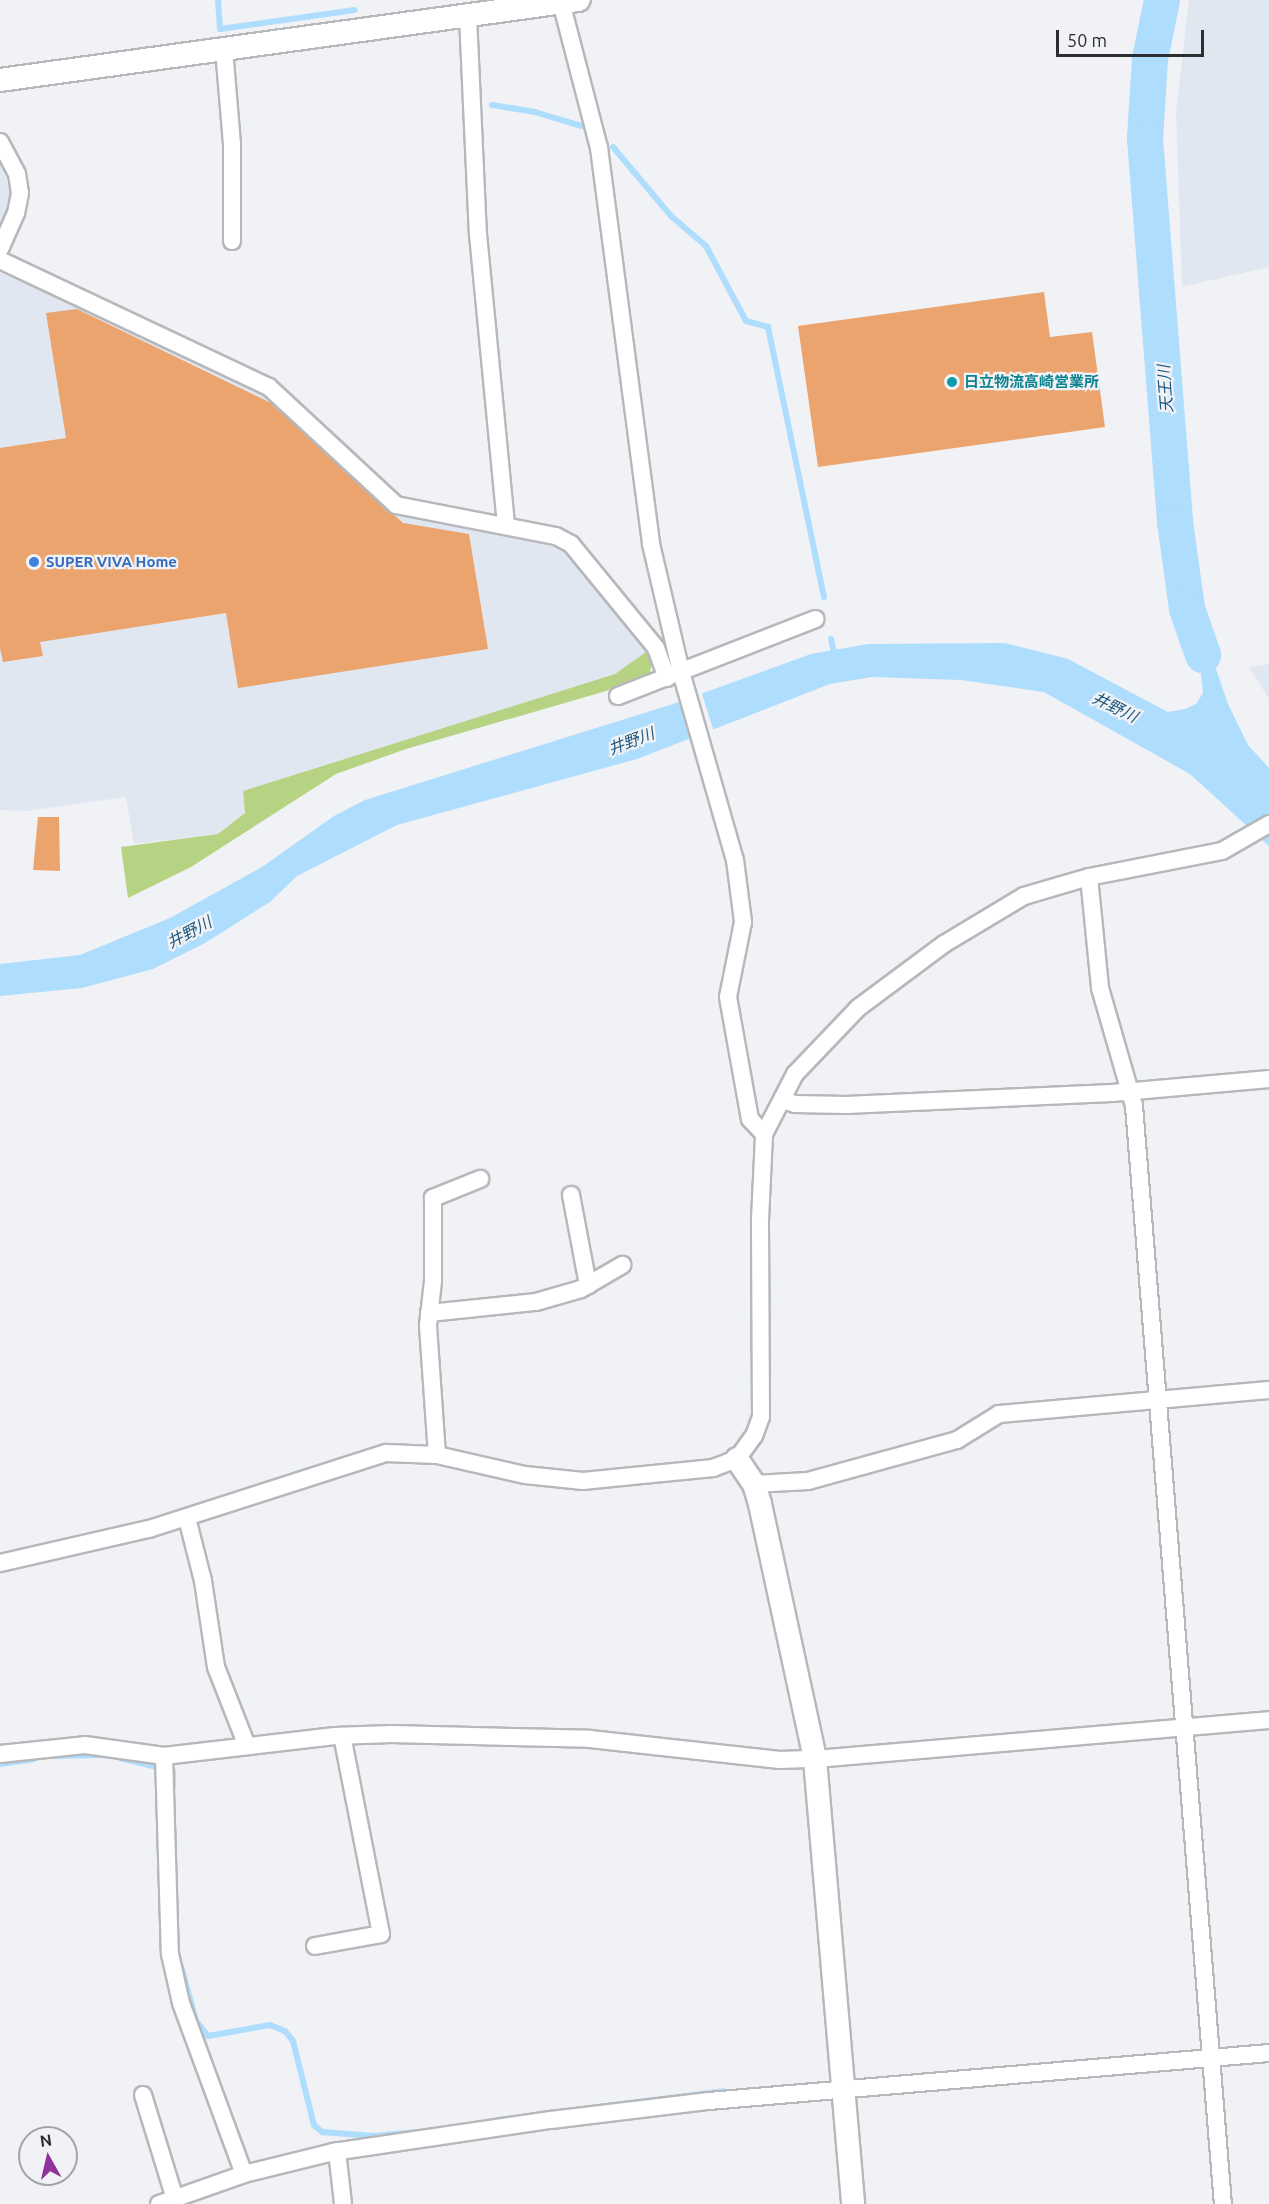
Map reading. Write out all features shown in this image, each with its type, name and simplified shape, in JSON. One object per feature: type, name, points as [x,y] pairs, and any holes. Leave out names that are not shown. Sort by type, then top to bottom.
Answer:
[{"type":"street","points":[[0,80],[556,2],[599,148],[642,486],[677,677],[706,754],[735,860],[743,907],[728,997],[750,1119],[764,1134]]},
{"type":"street","points":[[468,16],[478,234],[506,526]]},
{"type":"street","points":[[224,49],[232,144],[232,241]]},
{"type":"street","points":[[0,142],[17,174],[20,193],[16,213],[0,249]]},
{"type":"street","points":[[0,260],[269,387],[396,505],[556,536],[571,544],[677,677]]},
{"type":"street","points":[[618,696],[677,677],[816,619]]},
{"type":"street","points":[[0,1563],[187,1518],[386,1453],[437,1455],[525,1475],[583,1481],[712,1468],[737,1459],[754,1436],[760,1416],[760,1220],[764,1134],[795,1074],[858,1008],[944,944],[1024,896],[1089,877],[1211,854],[1269,824]]},
{"type":"street","points":[[1089,877],[1100,988],[1132,1091],[1186,1727],[1223,2204]]},
{"type":"street","points":[[783,1100],[795,1104],[846,1105],[1132,1091],[1269,1079]]},
{"type":"street","points":[[437,1455],[429,1313],[433,1198],[480,1179]]},
{"type":"street","points":[[571,1195],[588,1285]]},
{"type":"street","points":[[429,1313],[536,1302],[588,1285],[622,1265]]},
{"type":"street","points":[[754,1484],[808,1482],[957,1440],[999,1414],[1269,1390]]},
{"type":"street","points":[[737,1459],[754,1484],[815,1759],[853,2204]]},
{"type":"street","points":[[187,1518],[203,1581],[216,1667],[247,1746]]},
{"type":"street","points":[[0,1754],[85,1745],[164,1756],[342,1736],[590,1739],[780,1760],[815,1759],[1269,1720]]},
{"type":"street","points":[[315,1946],[381,1934],[342,1736]]},
{"type":"street","points":[[164,1756],[170,1954],[182,2003],[244,2174]]},
{"type":"street","points":[[143,2095],[147,2100],[167,2201],[244,2174],[337,2151],[562,2118],[844,2089],[1269,2053]]},
{"type":"street","points":[[337,2151],[343,2204]]},
{"type":"shaded area","points":[[1189,0],[1269,0],[1269,267],[1182,287],[1176,112]]},
{"type":"shaded area","points":[[0,165],[10,189],[10,205],[0,229]]},
{"type":"shaded area","points":[[0,273],[67,300],[268,397],[398,514],[549,545],[566,553],[646,652],[616,674],[243,791],[245,813],[218,834],[134,844],[126,797],[27,811],[0,810]]},
{"type":"shaded area","points":[[1269,664],[1269,699],[1249,667]]},
{"type":"green space","points":[[646,652],[652,663],[650,673],[606,691],[406,749],[336,774],[191,867],[128,898],[121,847],[218,834],[245,813],[243,791],[615,674]]},
{"type":"water","name":"井野川","points":[[1187,609],[1200,623],[1228,704],[1248,745],[1269,768],[1269,846],[1190,774],[1044,692],[961,680],[872,677],[830,684],[637,759],[397,825],[297,876],[270,902],[205,943],[153,969],[82,988],[0,996],[0,964],[80,955],[170,918],[262,867],[334,816],[365,800],[673,704],[811,654],[868,644],[1005,643],[1068,659],[1168,712],[1185,709],[1196,704],[1203,693],[1200,664],[1184,621]]},
{"type":"pier","points":[[701,691],[714,732],[694,740],[681,698]]},
{"type":"building","name":"日立物流高崎営業所","points":[[1044,292],[1050,337],[1092,332],[1105,427],[818,467],[798,326]]},
{"type":"building","points":[[77,309],[271,403],[403,523],[469,534],[488,649],[238,688],[226,613],[40,642],[43,656],[3,662],[0,648],[0,448],[66,438],[46,313]]},
{"type":"building","points":[[38,817],[59,817],[60,871],[33,870]]},
{"type":"waterway","points":[[218,0],[220,29],[355,10]]},
{"type":"waterway","name":"天王川","points":[[1162,0],[1150,59],[1145,139],[1175,522],[1187,609],[1203,655]]},
{"type":"waterway","points":[[492,105],[535,112],[581,126]]},
{"type":"waterway","points":[[613,147],[671,216],[706,246],[746,321],[768,327],[824,597]]},
{"type":"waterway","points":[[831,639],[835,656]]},
{"type":"waterway","points":[[57,1756],[98,1755]]},
{"type":"waterway","points":[[120,1758],[155,1767]]},
{"type":"waterway","points":[[0,1764],[34,1759]]},
{"type":"waterway","points":[[173,1771],[173,1786]]},
{"type":"waterway","points":[[181,1966],[196,2021],[208,2036],[270,2025],[285,2031],[293,2041],[314,2125],[322,2132],[374,2136],[417,2132]]},
{"type":"waterway","points":[[498,2120],[723,2091]]},
{"type":"place","name":"日立物流高崎営業所","points":[[952,382]]},
{"type":"place","name":"SUPER VIVA Home","points":[[34,562]]}]
